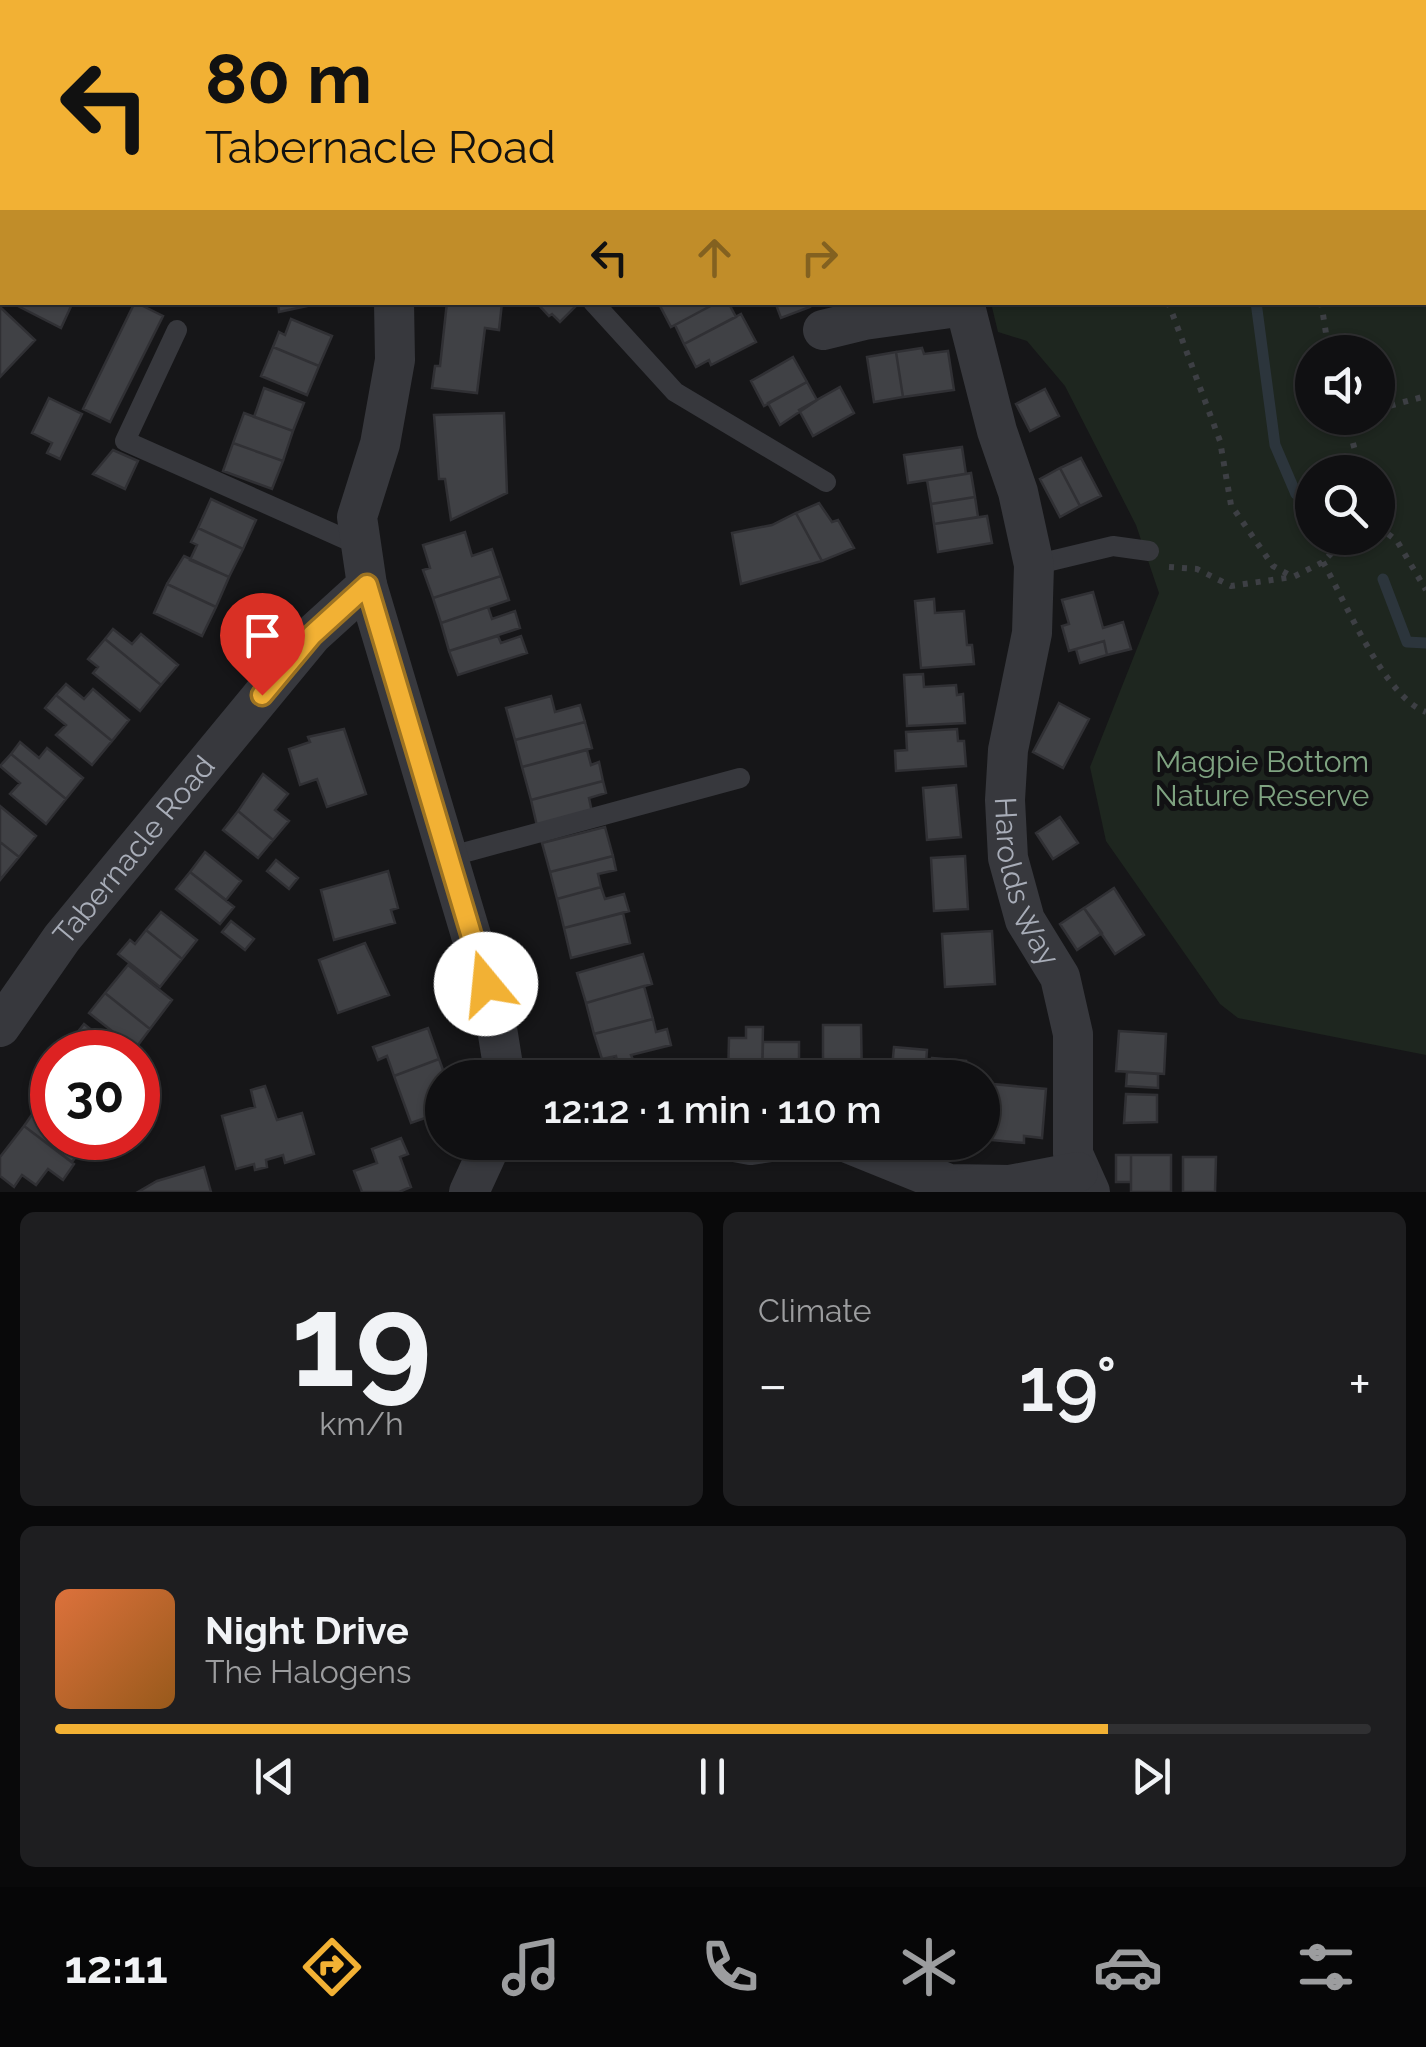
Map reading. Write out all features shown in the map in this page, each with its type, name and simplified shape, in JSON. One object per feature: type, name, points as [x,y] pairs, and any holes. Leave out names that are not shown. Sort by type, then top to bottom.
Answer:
[{"type":"street","points":[[394,305],[395,360],[380,444],[357,517],[364,566],[496,1016],[502,1060]]},
{"type":"street","name":"Harolds Way","points":[[823,330],[861,311],[949,305]]},
{"type":"street","name":"Harolds Way","points":[[964,305],[997,431],[1018,492],[1034,565],[1032,633],[1008,750],[1004,800],[1008,858],[1024,920],[1060,978],[1072,1034],[1073,1154],[1084,1182]]},
{"type":"street","name":"Tabernacle Road","points":[[0,1027],[62,938],[312,635],[364,566]]},
{"type":"street","points":[[469,1192],[484,1160]]},
{"type":"street","points":[[890,1160],[950,1184],[1084,1182]]},
{"type":"lane","points":[[596,305],[674,392],[826,482]]},
{"type":"lane","points":[[177,330],[125,441],[364,566]]},
{"type":"lane","points":[[1034,565],[1113,546],[1149,552]]},
{"type":"lane","points":[[448,857],[740,778]]},
{"type":"path","points":[[1169,305],[1220,442],[1231,505],[1274,566],[1293,577]]},
{"type":"path","points":[[1321,305],[1326,335]]},
{"type":"path","points":[[1395,404],[1426,396]]},
{"type":"path","points":[[1395,539],[1426,590]]},
{"type":"path","points":[[1149,552],[1156,563],[1197,570],[1231,586],[1293,577],[1330,555]]},
{"type":"path","points":[[1324,562],[1389,684],[1415,708],[1426,712]]},
{"type":"green space","name":"Magpie Bottom Nature Reserve","points":[[991,305],[1426,305],[1426,1055],[1238,1018],[1220,1004],[1106,841],[1090,767],[1159,593],[1136,525],[1065,386],[1027,341],[998,332]]},
{"type":"building","points":[[16,305],[72,305],[61,328]]},
{"type":"building","points":[[134,305],[163,316],[110,422],[83,409]]},
{"type":"building","points":[[278,305],[312,305],[279,312]]},
{"type":"building","points":[[447,305],[502,305],[499,330],[485,328],[477,393],[432,388],[435,366],[440,366]]},
{"type":"building","points":[[539,305],[575,307],[560,322],[552,314],[549,316]]},
{"type":"building","points":[[660,305],[712,305],[671,327]]},
{"type":"building","points":[[712,305],[730,305],[736,317],[684,344],[675,325]]},
{"type":"building","points":[[776,305],[810,305],[810,307],[781,318]]},
{"type":"building","points":[[0,307],[35,340],[0,377]]},
{"type":"building","points":[[741,314],[756,342],[711,365],[709,360],[696,367],[684,344]]},
{"type":"building","points":[[291,319],[332,336],[319,366],[273,347],[279,332],[285,335]]},
{"type":"building","points":[[273,347],[319,366],[307,395],[261,376]]},
{"type":"building","points":[[922,348],[924,354],[948,351],[954,390],[903,397],[896,352]]},
{"type":"building","points":[[896,352],[903,397],[874,402],[867,357]]},
{"type":"building","points":[[793,357],[807,382],[764,406],[751,381]]},
{"type":"building","points":[[807,382],[817,400],[780,425],[768,403]]},
{"type":"building","points":[[840,387],[854,413],[813,436],[799,410]]},
{"type":"building","points":[[264,388],[304,403],[293,431],[254,417]]},
{"type":"building","points":[[1045,389],[1059,416],[1030,431],[1016,404]]},
{"type":"building","points":[[49,398],[82,414],[60,459],[47,453],[52,443],[32,433]]},
{"type":"building","points":[[244,413],[293,431],[283,461],[233,443]]},
{"type":"building","points":[[504,413],[507,493],[451,520],[445,479],[439,479],[434,415]]},
{"type":"building","points":[[233,443],[283,461],[272,489],[223,471]]},
{"type":"building","points":[[962,447],[966,474],[908,483],[904,455]]},
{"type":"building","points":[[113,450],[138,461],[125,489],[93,474]]},
{"type":"building","points":[[1081,458],[1101,496],[1080,506],[1060,468]]},
{"type":"building","points":[[1060,468],[1080,506],[1060,517],[1040,479]]},
{"type":"building","points":[[971,473],[975,497],[931,504],[927,480]]},
{"type":"building","points":[[975,497],[978,517],[934,524],[931,504]]},
{"type":"building","points":[[211,499],[256,520],[243,549],[198,528]]},
{"type":"building","points":[[819,503],[832,522],[838,520],[854,548],[822,561],[796,513]]},
{"type":"building","points":[[796,513],[822,561],[741,584],[732,533],[772,525]]},
{"type":"building","points":[[987,516],[992,543],[938,552],[934,524]]},
{"type":"building","points":[[198,528],[243,549],[229,577],[190,560],[197,545],[191,542]]},
{"type":"building","points":[[465,532],[472,556],[492,549],[501,576],[433,598],[423,570],[430,568],[423,545]]},
{"type":"building","points":[[184,556],[229,577],[216,607],[167,584]]},
{"type":"building","points":[[501,576],[509,600],[441,623],[433,598]]},
{"type":"building","points":[[167,584],[216,607],[202,636],[154,613]]},
{"type":"building","points":[[1093,592],[1103,628],[1123,622],[1131,649],[1107,655],[1104,641],[1069,651],[1062,626],[1069,624],[1062,600]]},
{"type":"building","points":[[934,599],[935,613],[964,611],[967,645],[972,645],[974,664],[921,668],[915,601]]},
{"type":"building","points":[[488,607],[492,619],[515,611],[520,628],[449,651],[441,623]]},
{"type":"building","points":[[113,629],[132,644],[141,634],[178,665],[161,685],[105,639]]},
{"type":"building","points":[[498,636],[501,643],[521,636],[527,653],[458,675],[449,651]]},
{"type":"building","points":[[105,639],[161,685],[140,711],[93,673],[98,667],[88,659]]},
{"type":"building","points":[[1104,641],[1107,655],[1080,663],[1076,649]]},
{"type":"building","points":[[923,674],[924,687],[956,685],[957,695],[963,694],[965,723],[907,726],[904,675]]},
{"type":"building","points":[[66,684],[84,699],[93,689],[129,720],[112,741],[56,695]]},
{"type":"building","points":[[56,695],[112,741],[92,765],[56,735],[66,725],[45,708]]},
{"type":"building","points":[[551,696],[555,712],[580,705],[585,722],[515,740],[506,708]]},
{"type":"building","points":[[1059,703],[1089,719],[1063,768],[1033,752]]},
{"type":"building","points":[[585,722],[592,748],[522,767],[515,740]]},
{"type":"building","points":[[344,729],[366,794],[327,807],[317,779],[300,785],[289,749],[310,742],[308,737]]},
{"type":"building","points":[[957,729],[958,741],[964,741],[966,766],[896,771],[895,751],[907,750],[906,732]]},
{"type":"building","points":[[20,742],[39,758],[47,748],[83,778],[66,799],[11,754]]},
{"type":"building","points":[[587,750],[591,765],[599,762],[603,781],[531,800],[522,767]]},
{"type":"building","points":[[11,754],[66,799],[46,824],[10,794],[20,783],[0,766]]},
{"type":"building","points":[[263,774],[288,794],[275,810],[289,821],[273,840],[238,811]]},
{"type":"building","points":[[603,781],[606,793],[589,798],[592,812],[537,826],[531,800]]},
{"type":"building","points":[[956,785],[961,837],[927,840],[923,788]]},
{"type":"building","points":[[0,806],[36,836],[19,857],[0,842]]},
{"type":"building","points":[[238,811],[273,840],[258,858],[223,830]]},
{"type":"building","points":[[1060,817],[1078,843],[1053,859],[1036,833]]},
{"type":"building","points":[[605,827],[613,856],[550,872],[542,843]]},
{"type":"building","points":[[0,842],[19,857],[0,880]]},
{"type":"building","points":[[205,852],[241,881],[226,900],[190,872]]},
{"type":"building","points":[[613,856],[616,870],[598,874],[601,887],[557,899],[550,872]]},
{"type":"building","points":[[965,856],[968,909],[934,911],[931,858]]},
{"type":"building","points":[[276,860],[298,878],[289,889],[267,871]]},
{"type":"building","points":[[388,871],[398,908],[391,910],[395,923],[334,940],[321,890]]},
{"type":"building","points":[[190,872],[234,907],[220,924],[176,889]]},
{"type":"building","points":[[601,887],[605,899],[624,894],[629,911],[564,928],[557,899]]},
{"type":"building","points":[[1114,888],[1144,935],[1115,954],[1084,908]]},
{"type":"building","points":[[1084,908],[1102,933],[1077,950],[1060,924]]},
{"type":"building","points":[[161,912],[197,940],[182,959],[146,930]]},
{"type":"building","points":[[623,913],[630,943],[571,958],[564,928]]},
{"type":"building","points":[[231,921],[254,939],[245,950],[222,932]]},
{"type":"building","points":[[146,930],[182,959],[160,987],[118,954],[130,940],[135,944]]},
{"type":"building","points":[[992,931],[995,984],[945,987],[942,934]]},
{"type":"building","points":[[365,943],[389,995],[338,1013],[319,960]]},
{"type":"building","points":[[643,954],[652,984],[586,1003],[577,973]]},
{"type":"building","points":[[128,965],[172,1000],[150,1029],[105,993]]},
{"type":"building","points":[[644,986],[653,1019],[594,1034],[586,1003]]},
{"type":"building","points":[[105,993],[150,1029],[111,1030],[89,1013]]},
{"type":"building","points":[[653,1019],[656,1032],[667,1029],[671,1045],[631,1055],[633,1060],[617,1060],[616,1056],[602,1059],[594,1034]]},
{"type":"building","points":[[823,1025],[861,1025],[862,1060],[823,1060]]},
{"type":"building","points":[[746,1027],[763,1027],[762,1060],[728,1060],[729,1038],[746,1038]]},
{"type":"building","points":[[428,1028],[439,1059],[425,1060],[425,1064],[394,1076],[387,1056],[378,1060],[373,1047]]},
{"type":"building","points":[[1119,1031],[1166,1034],[1164,1074],[1116,1071]]},
{"type":"building","points":[[763,1042],[799,1042],[799,1060],[762,1060]]},
{"type":"building","points":[[894,1047],[927,1050],[926,1060],[893,1060]]},
{"type":"building","points":[[425,1064],[425,1118],[411,1123],[394,1076]]},
{"type":"building","points":[[1127,1072],[1158,1074],[1158,1088],[1126,1086]]},
{"type":"building","points":[[1000,1085],[1046,1089],[1042,1138],[1024,1136],[1024,1143],[1000,1141]]},
{"type":"building","points":[[265,1086],[277,1120],[302,1113],[314,1154],[285,1163],[283,1155],[266,1160],[267,1167],[255,1170],[254,1164],[236,1169],[222,1116],[255,1107],[251,1090]]},
{"type":"building","points":[[1126,1094],[1157,1095],[1157,1122],[1124,1123]]},
{"type":"building","points":[[24,1126],[30,1131],[30,1160],[69,1160],[74,1164],[63,1180],[48,1169],[36,1185],[22,1175],[14,1187],[0,1176],[0,1157]]},
{"type":"building","points":[[401,1138],[408,1154],[400,1157],[411,1187],[399,1192],[362,1192],[354,1171],[377,1163],[372,1149]]},
{"type":"building","points":[[1116,1155],[1131,1155],[1131,1182],[1116,1182]]},
{"type":"building","points":[[1131,1155],[1171,1155],[1171,1192],[1131,1192]]},
{"type":"building","points":[[1183,1157],[1216,1157],[1215,1192],[1183,1192]]},
{"type":"building","points":[[204,1167],[211,1192],[138,1192],[157,1181]]},
{"type":"waterway","points":[[1256,305],[1275,445],[1295,492]]},
{"type":"waterway","points":[[1383,579],[1407,642],[1426,643]]},
{"type":"route","points":[[262,695],[312,635],[367,585],[486,984]]}]
